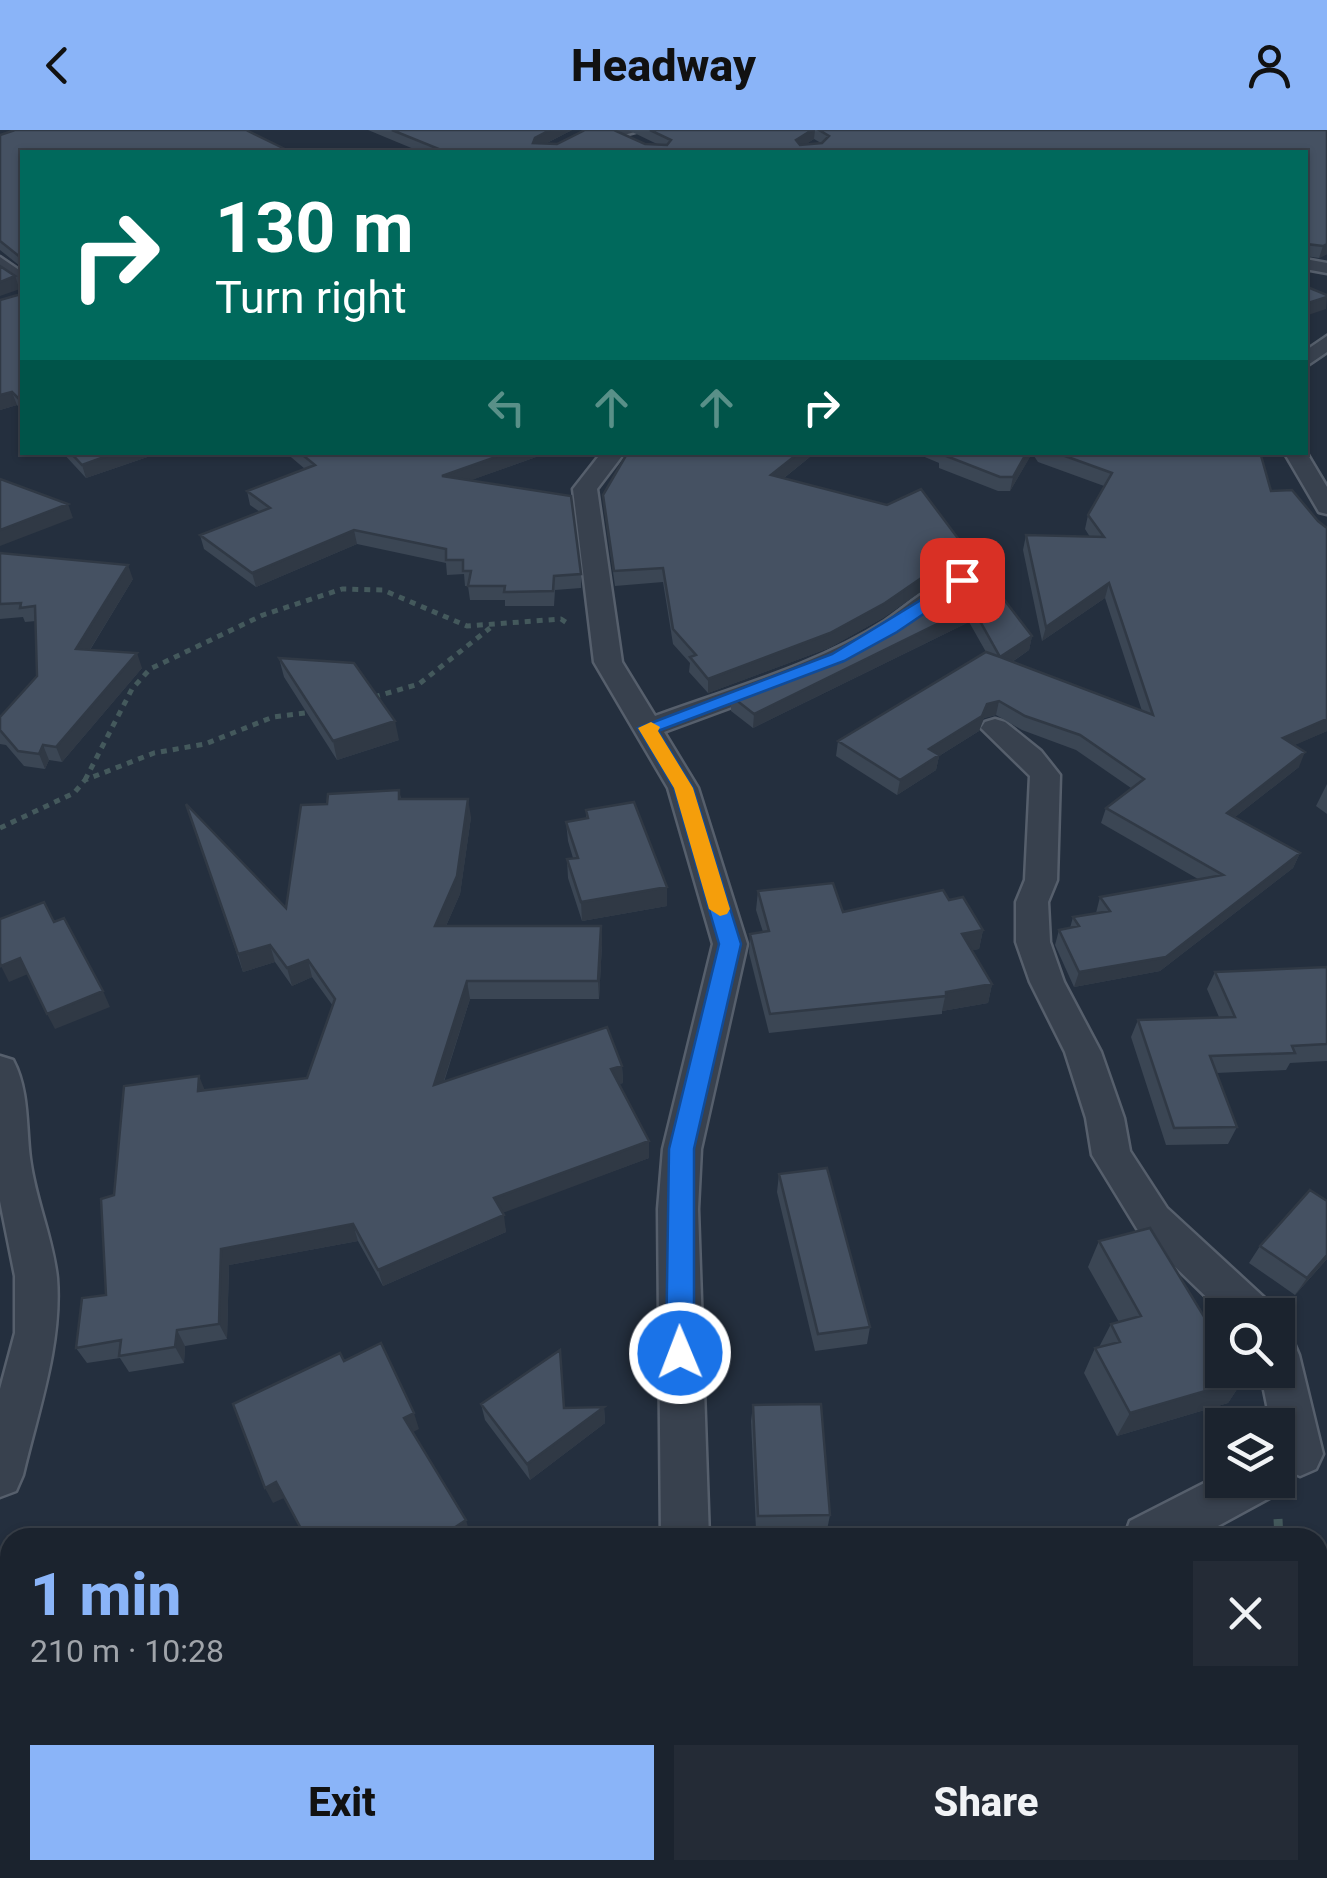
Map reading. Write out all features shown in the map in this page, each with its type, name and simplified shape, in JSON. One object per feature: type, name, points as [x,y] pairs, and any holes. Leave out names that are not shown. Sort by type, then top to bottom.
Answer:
[{"type":"street","points":[[620,132],[645,147]]},
{"type":"street","points":[[0,262],[20,278]]},
{"type":"street","points":[[1308,358],[1327,342]]},
{"type":"street","points":[[612,455],[586,489],[608,662],[684,788],[730,944],[682,1149],[678,1209],[685,1528]]},
{"type":"street","points":[[1298,455],[1327,507]]},
{"type":"street","points":[[647,728],[838,658],[962,580]]},
{"type":"street","points":[[995,728],[1031,757],[1046,775],[1041,880],[1032,902],[1034,942],[1046,982],[1083,1052],[1105,1118],[1111,1156],[1153,1220],[1236,1298]]},
{"type":"street","points":[[0,1070],[8,1111],[10,1160],[36,1276],[36,1333],[0,1476]]},
{"type":"street","points":[[1286,1388],[1302,1453]]},
{"type":"street","points":[[1166,1528],[1224,1498]]},
{"type":"path","points":[[0,828],[74,793],[85,780],[132,689],[150,668],[263,615],[342,589],[383,590],[467,626],[491,628],[560,619],[608,662]]},
{"type":"path","points":[[362,700],[419,684],[491,628]]},
{"type":"path","points":[[85,780],[154,753],[205,744],[256,722],[327,708]]},
{"type":"building","points":[[15,130],[246,130],[287,150],[20,150],[20,257],[0,241],[0,135]]},
{"type":"building","points":[[392,130],[550,130],[533,143],[557,144],[585,130],[614,130],[645,144],[667,145],[671,140],[650,130],[812,130],[796,140],[800,145],[822,143],[829,136],[819,130],[1327,130],[1327,244],[1308,244],[1308,150],[441,150]]},
{"type":"building","points":[[0,266],[15,276],[0,282]]},
{"type":"building","points":[[1308,287],[1327,295],[1308,303]]},
{"type":"building","points":[[20,294],[20,400],[12,392],[0,395],[0,300]]},
{"type":"building","points":[[73,455],[110,455],[82,465]]},
{"type":"building","points":[[303,455],[502,455],[442,476],[571,496],[581,574],[554,576],[553,591],[504,592],[505,586],[468,586],[471,571],[463,571],[463,560],[446,560],[446,549],[354,530],[252,573],[200,535],[270,508],[247,491],[315,465]]},
{"type":"building","points":[[626,455],[796,455],[771,475],[887,505],[921,489],[972,557],[939,566],[885,603],[830,633],[708,679],[690,657],[696,655],[673,629],[663,568],[614,571],[603,495]]},
{"type":"building","points":[[944,455],[1025,455],[1013,477],[1000,477]]},
{"type":"building","points":[[1062,455],[1261,455],[1271,491],[1292,490],[1327,528],[1327,719],[1283,738],[1305,752],[1227,813],[1300,853],[1166,957],[1079,972],[1059,930],[1079,926],[1073,917],[1110,911],[1100,897],[1223,875],[1106,808],[1144,779],[1080,735],[1025,716],[999,701],[987,704],[982,716],[929,749],[939,755],[900,780],[838,741],[986,652],[1153,715],[1109,583],[1046,627],[1026,535],[1104,537],[1088,515],[1112,473]]},
{"type":"building","points":[[0,479],[68,504],[0,530]]},
{"type":"building","points":[[0,553],[128,565],[76,649],[137,653],[56,747],[43,745],[39,754],[18,751],[0,730],[0,717],[37,676],[35,606],[0,604]]},
{"type":"building","points":[[980,568],[1032,636],[1000,657],[972,607],[754,714],[731,696],[852,653],[904,623]]},
{"type":"building","points":[[279,658],[354,663],[395,721],[333,741]]},
{"type":"building","points":[[399,790],[399,799],[468,799],[457,876],[435,926],[601,926],[598,981],[467,981],[434,1085],[607,1027],[622,1066],[611,1069],[649,1141],[494,1198],[504,1215],[378,1270],[353,1224],[221,1249],[219,1324],[177,1330],[175,1347],[119,1356],[121,1340],[76,1348],[82,1298],[106,1295],[101,1199],[114,1195],[124,1086],[199,1076],[198,1091],[307,1078],[335,999],[308,960],[287,968],[270,945],[238,954],[186,804],[286,908],[301,805],[327,804],[328,794]]},
{"type":"building","points":[[634,802],[667,887],[581,902],[567,859],[578,858],[566,822],[588,818],[586,810]]},
{"type":"building","points":[[833,883],[843,912],[943,890],[949,900],[963,897],[983,930],[962,934],[992,984],[946,992],[946,996],[770,1014],[750,934],[769,931],[758,891]]},
{"type":"building","points":[[44,902],[54,922],[64,918],[103,991],[47,1014],[20,958],[1,966],[0,963],[0,919]]},
{"type":"building","points":[[1327,967],[1327,1044],[1292,1046],[1295,1053],[1210,1056],[1237,1127],[1174,1128],[1138,1020],[1235,1017],[1215,972]]},
{"type":"building","points":[[827,1168],[870,1327],[818,1334],[779,1174]]},
{"type":"building","points":[[1310,1190],[1327,1201],[1327,1255],[1307,1278],[1260,1246]]},
{"type":"building","points":[[1150,1228],[1205,1318],[1205,1388],[1216,1388],[1130,1413],[1095,1348],[1120,1342],[1111,1324],[1141,1316],[1099,1241]]},
{"type":"building","points":[[381,1343],[414,1413],[404,1418],[466,1520],[454,1528],[301,1528],[276,1482],[265,1488],[233,1404],[340,1353],[344,1361]]},
{"type":"building","points":[[560,1350],[564,1408],[604,1407],[527,1464],[481,1404]]},
{"type":"building","points":[[821,1404],[830,1515],[758,1516],[753,1405]]},
{"type":"slow traffic","points":[[651,727],[647,728],[684,788],[720,909]]},
{"type":"route","points":[[680,1353],[678,1209],[682,1149],[730,944],[684,788],[647,728],[838,658],[962,580]]}]
